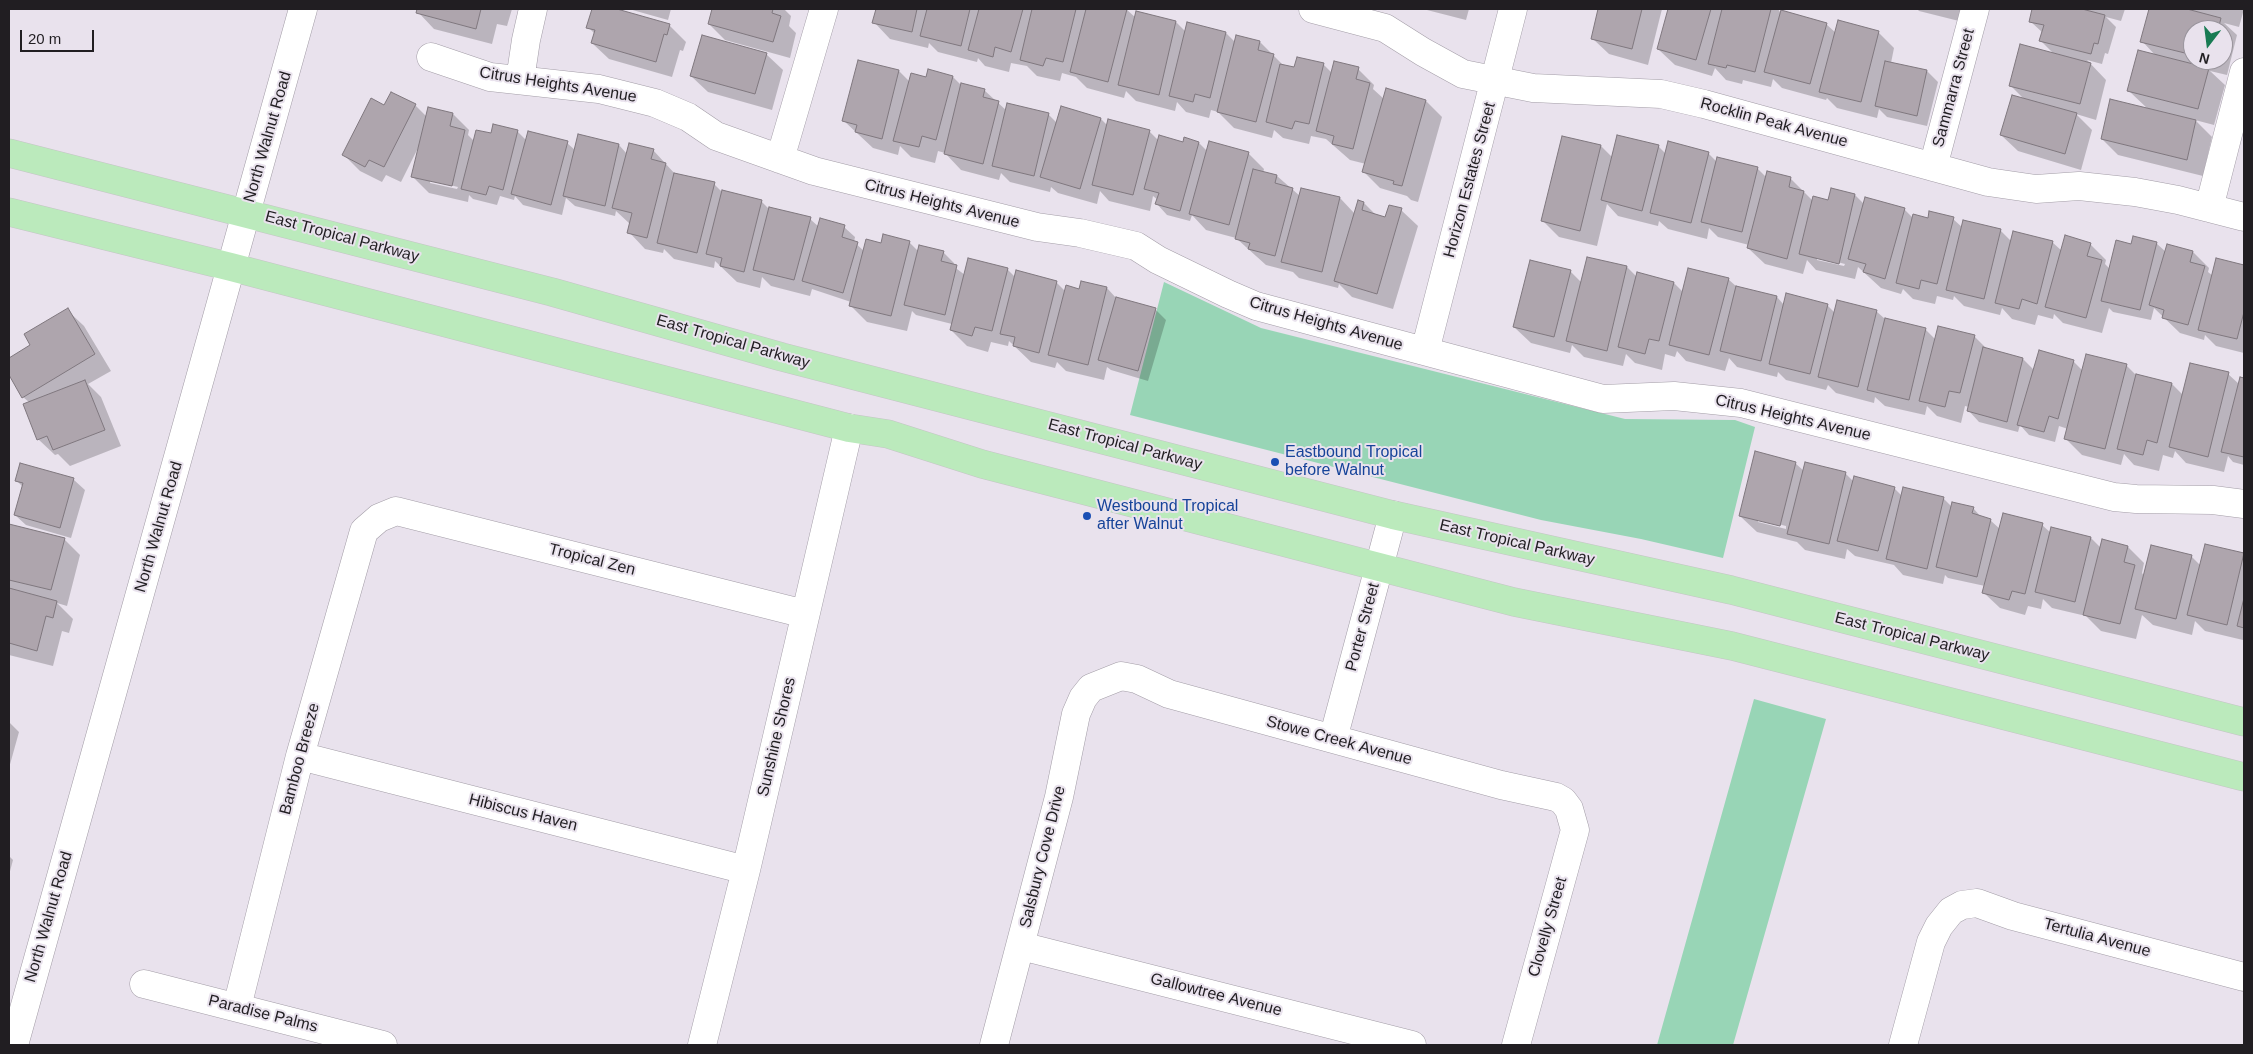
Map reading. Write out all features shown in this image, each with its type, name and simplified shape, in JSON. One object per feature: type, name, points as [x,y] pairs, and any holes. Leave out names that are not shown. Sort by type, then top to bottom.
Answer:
[{"type":"main road","name":"East Tropical Parkway","points":[[9,153],[552,292],[782,356],[1393,515],[1731,590],[2244,722]]},
{"type":"main road","points":[[9,212],[231,267],[849,428],[888,434],[982,464],[1379,567],[1557,611],[1732,646],[2244,777]]},
{"type":"street","name":"North Walnut Road","points":[[14,1045],[303,9]]},
{"type":"street","points":[[520,80],[533,9]]},
{"type":"street","points":[[780,159],[824,9]]},
{"type":"street","name":"Rocklin Peak Avenue","points":[[1313,9],[1385,28],[1463,74],[1554,90],[1661,94],[1704,104],[1988,182],[2036,189],[2080,186],[2135,192],[2209,208],[2244,218]]},
{"type":"street","name":"Horizon Estates Street","points":[[1426,351],[1513,9]]},
{"type":"street","name":"Sammarra Street","points":[[1933,167],[1975,9]]},
{"type":"street","name":"Citrus Heights Avenue","points":[[430,57],[490,77],[599,89],[655,103],[688,117],[716,136],[814,171],[1037,227],[1080,233],[1136,246],[1158,260],[1256,306],[1603,399],[1674,396],[1741,402],[2114,497],[2136,500],[2214,500],[2244,504]]},
{"type":"street","points":[[2209,208],[2244,72]]},
{"type":"street","name":"Sunshine Shores","points":[[702,1045],[746,870],[849,428]]},
{"type":"street","name":"Tropical Zen","points":[[379,518],[396,511],[805,614]]},
{"type":"street","name":"Porter Street","points":[[1333,739],[1393,515]]},
{"type":"street","name":"Bamboo Breeze","points":[[236,1007],[300,756],[364,531],[379,518]]},
{"type":"street","name":"Stowe Creek Avenue","points":[[1107,681],[1121,676],[1137,679],[1169,694],[1501,786],[1556,797],[1563,801],[1569,809]]},
{"type":"street","name":"Salsbury Cove Drive","points":[[994,1045],[1059,797],[1076,714],[1083,698],[1092,688],[1107,681]]},
{"type":"street","name":"Hibiscus Haven","points":[[300,756],[746,870]]},
{"type":"street","name":"Clovelly Street","points":[[1516,1045],[1575,830],[1569,809]]},
{"type":"street","name":"Tertulia Avenue","points":[[1903,1045],[1931,942],[1938,926],[1951,912],[1962,905],[1977,903],[2013,916],[2244,977]]},
{"type":"street","name":"Gallowtree Avenue","points":[[1021,946],[1412,1045]]},
{"type":"street","name":"Paradise Palms","points":[[144,984],[383,1045]]},
{"type":"green space","points":[[1164,282],[1261,328],[1625,419],[1735,420],[1755,427],[1723,558],[1641,539],[1541,520],[1130,415]]},
{"type":"green space","points":[[1754,699],[1826,719],[1733,1045],[1657,1045]]},
{"type":"building","points":[[417,9],[481,9],[476,29],[416,13]]},
{"type":"building","points":[[592,9],[617,9],[670,24],[667,35],[664,34],[656,62],[591,43],[595,30],[586,28]]},
{"type":"building","points":[[712,9],[773,9],[772,13],[781,16],[773,42],[708,24]]},
{"type":"building","points":[[876,9],[917,9],[912,32],[872,23]]},
{"type":"building","points":[[927,9],[970,9],[961,46],[920,36]]},
{"type":"building","points":[[979,9],[1023,9],[1011,52],[995,47],[993,57],[968,50]]},
{"type":"building","points":[[1032,9],[1076,9],[1063,62],[1046,58],[1043,66],[1020,60]]},
{"type":"building","points":[[1086,9],[1127,9],[1108,82],[1070,72]]},
{"type":"building","points":[[1598,9],[1642,9],[1632,49],[1591,39]]},
{"type":"building","points":[[1668,9],[1711,9],[1696,60],[1657,49]]},
{"type":"building","points":[[1722,9],[1771,9],[1755,72],[1727,65],[1726,68],[1708,64]]},
{"type":"building","points":[[2032,9],[2082,9],[2105,15],[2098,44],[2094,43],[2091,54],[2039,41],[2044,25],[2029,22]]},
{"type":"building","points":[[2149,9],[2187,9],[2221,18],[2220,20],[2183,20],[2183,53],[2140,42]]},
{"type":"building","points":[[1781,10],[1827,23],[1810,84],[1764,72]]},
{"type":"building","points":[[1136,11],[1176,21],[1159,95],[1118,85]]},
{"type":"building","points":[[1838,20],[1879,31],[1861,102],[1819,92]]},
{"type":"building","points":[[1187,22],[1226,32],[1210,98],[1195,94],[1193,102],[1169,96]]},
{"type":"building","points":[[702,35],[767,53],[755,94],[690,76]]},
{"type":"building","points":[[1236,35],[1260,41],[1258,50],[1274,54],[1256,122],[1217,112]]},
{"type":"building","points":[[2020,44],[2091,63],[2080,104],[2009,86]]},
{"type":"building","points":[[2138,50],[2183,61],[2183,70],[2208,70],[2198,109],[2127,91]]},
{"type":"building","points":[[1297,57],[1324,63],[1309,124],[1295,121],[1292,129],[1266,122],[1280,64],[1294,67]]},
{"type":"building","points":[[858,60],[899,70],[882,139],[855,132],[857,125],[842,121]]},
{"type":"building","points":[[1334,61],[1359,67],[1356,79],[1370,83],[1353,149],[1332,144],[1334,136],[1316,131]]},
{"type":"building","points":[[1885,61],[1927,70],[1917,116],[1875,106]]},
{"type":"building","points":[[928,69],[953,76],[936,140],[922,136],[919,147],[893,141],[911,73],[926,77]]},
{"type":"building","points":[[961,83],[985,89],[983,97],[999,101],[983,164],[944,154]]},
{"type":"building","points":[[1386,88],[1426,100],[1402,186],[1393,184],[1394,181],[1362,172]]},
{"type":"building","points":[[391,92],[416,104],[384,167],[369,160],[365,167],[342,155],[371,98],[384,105]]},
{"type":"building","points":[[2012,95],[2077,113],[2065,154],[2000,135]]},
{"type":"building","points":[[2110,99],[2196,120],[2187,160],[2101,139]]},
{"type":"building","points":[[1007,103],[1049,113],[1034,176],[992,166]]},
{"type":"building","points":[[1061,106],[1101,118],[1080,189],[1040,177]]},
{"type":"building","points":[[428,107],[453,113],[450,126],[465,130],[452,186],[411,177]]},
{"type":"building","points":[[1108,119],[1150,130],[1133,195],[1092,185]]},
{"type":"building","points":[[493,124],[518,130],[503,190],[489,186],[486,195],[461,189],[476,130],[491,133]]},
{"type":"building","points":[[528,131],[568,141],[551,205],[511,194]]},
{"type":"building","points":[[578,134],[619,144],[605,206],[563,196]]},
{"type":"building","points":[[1159,135],[1183,142],[1184,137],[1199,142],[1180,211],[1155,204],[1159,193],[1144,189]]},
{"type":"building","points":[[1617,135],[1659,145],[1642,211],[1601,200]]},
{"type":"building","points":[[1562,136],[1601,145],[1580,231],[1541,221]]},
{"type":"building","points":[[1209,141],[1249,152],[1229,225],[1189,214]]},
{"type":"building","points":[[1668,141],[1709,152],[1691,223],[1650,213]]},
{"type":"building","points":[[629,143],[654,149],[651,159],[666,163],[647,238],[627,233],[632,213],[612,208]]},
{"type":"building","points":[[1717,157],[1758,167],[1742,232],[1701,222]]},
{"type":"building","points":[[1253,169],[1277,175],[1275,183],[1293,188],[1275,256],[1248,249],[1250,243],[1235,239]]},
{"type":"building","points":[[1767,171],[1791,177],[1789,187],[1804,191],[1787,259],[1747,248]]},
{"type":"building","points":[[674,173],[715,182],[697,253],[657,243]]},
{"type":"building","points":[[1301,188],[1340,197],[1322,272],[1281,262]]},
{"type":"building","points":[[1831,188],[1855,194],[1839,264],[1799,254],[1813,196],[1828,200]]},
{"type":"building","points":[[722,190],[762,200],[744,272],[720,266],[722,258],[706,254]]},
{"type":"building","points":[[1865,197],[1905,208],[1885,279],[1863,272],[1866,264],[1848,259]]},
{"type":"building","points":[[1358,200],[1364,202],[1362,210],[1385,217],[1389,205],[1402,208],[1377,294],[1334,281]]},
{"type":"building","points":[[769,207],[811,217],[794,280],[753,270]]},
{"type":"building","points":[[1929,211],[1954,217],[1937,284],[1921,280],[1919,289],[1896,283],[1913,214],[1928,218]]},
{"type":"building","points":[[820,218],[845,225],[842,237],[858,242],[843,293],[802,281]]},
{"type":"building","points":[[1963,220],[2001,229],[1984,299],[1946,290]]},
{"type":"building","points":[[2013,231],[2053,241],[2037,304],[2022,299],[2019,309],[1995,303]]},
{"type":"building","points":[[883,234],[910,241],[891,316],[849,306],[866,239],[881,243]]},
{"type":"building","points":[[2065,235],[2091,243],[2087,256],[2102,260],[2086,318],[2045,307]]},
{"type":"building","points":[[2133,236],[2157,242],[2140,310],[2101,301],[2116,240],[2131,244]]},
{"type":"building","points":[[2167,244],[2193,251],[2190,262],[2205,266],[2188,325],[2162,318],[2164,310],[2149,305]]},
{"type":"building","points":[[919,245],[944,251],[941,261],[957,265],[945,315],[904,305]]},
{"type":"building","points":[[1587,257],[1627,266],[1607,351],[1566,341]]},
{"type":"building","points":[[968,258],[1008,268],[992,331],[975,327],[972,336],[950,330]]},
{"type":"building","points":[[2216,258],[2244,265],[2244,312],[2237,339],[2198,330]]},
{"type":"building","points":[[1530,260],[1571,270],[1554,337],[1513,327]]},
{"type":"building","points":[[1688,268],[1729,278],[1709,355],[1669,345]]},
{"type":"building","points":[[1016,270],[1057,281],[1039,353],[1013,346],[1015,337],[1000,334]]},
{"type":"building","points":[[1637,272],[1674,282],[1659,341],[1649,339],[1645,354],[1618,347]]},
{"type":"building","points":[[1081,281],[1107,287],[1088,365],[1048,355],[1066,285],[1079,289]]},
{"type":"building","points":[[1736,286],[1777,296],[1761,361],[1720,351]]},
{"type":"building","points":[[1786,293],[1828,304],[1810,374],[1769,364]]},
{"type":"building","points":[[1116,297],[1156,308],[1138,371],[1098,360]]},
{"type":"building","points":[[1837,300],[1877,310],[1858,387],[1818,377]]},
{"type":"building","points":[[68,308],[95,354],[22,398],[9,375],[9,358],[30,345],[24,334]]},
{"type":"building","points":[[1885,318],[1926,328],[1909,400],[1867,390]]},
{"type":"building","points":[[1938,326],[1975,335],[1960,393],[1949,391],[1945,407],[1919,401]]},
{"type":"building","points":[[1983,347],[2023,358],[2007,422],[1967,411]]},
{"type":"building","points":[[2039,350],[2074,360],[2058,419],[2049,416],[2044,432],[2017,425]]},
{"type":"building","points":[[2086,354],[2127,364],[2105,449],[2064,439]]},
{"type":"building","points":[[2190,363],[2229,372],[2208,457],[2169,447]]},
{"type":"building","points":[[2136,374],[2172,383],[2157,443],[2147,440],[2143,455],[2117,449]]},
{"type":"building","points":[[2240,377],[2244,378],[2244,457],[2221,452]]},
{"type":"building","points":[[85,380],[105,430],[53,450],[47,436],[37,440],[23,404]]},
{"type":"building","points":[[1755,451],[1796,462],[1780,526],[1739,516]]},
{"type":"building","points":[[1805,462],[1846,472],[1829,544],[1787,534]]},
{"type":"building","points":[[20,463],[74,478],[60,528],[14,515],[23,483],[15,481]]},
{"type":"building","points":[[1854,476],[1895,487],[1878,551],[1837,541]]},
{"type":"building","points":[[1903,487],[1944,497],[1927,569],[1886,559]]},
{"type":"building","points":[[1952,502],[1974,507],[1972,513],[1991,519],[1977,577],[1936,567]]},
{"type":"building","points":[[2003,513],[2043,523],[2025,594],[2012,591],[2009,600],[1982,593]]},
{"type":"building","points":[[9,524],[65,538],[51,590],[9,580]]},
{"type":"building","points":[[2051,527],[2091,537],[2075,602],[2035,592]]},
{"type":"building","points":[[2102,539],[2128,546],[2124,562],[2135,565],[2120,624],[2083,615]]},
{"type":"building","points":[[2205,544],[2244,553],[2227,625],[2187,615]]},
{"type":"building","points":[[2151,545],[2192,555],[2176,619],[2135,609]]},
{"type":"building","points":[[9,588],[57,601],[53,618],[46,616],[37,651],[9,643]]},
{"type":"building","points":[[2244,598],[2244,628],[2237,626]]},
{"type":"place","name":"Eastbound Tropical before Walnut","points":[[1275,462]]},
{"type":"place","name":"Westbound Tropical after Walnut","points":[[1087,516]]}]
